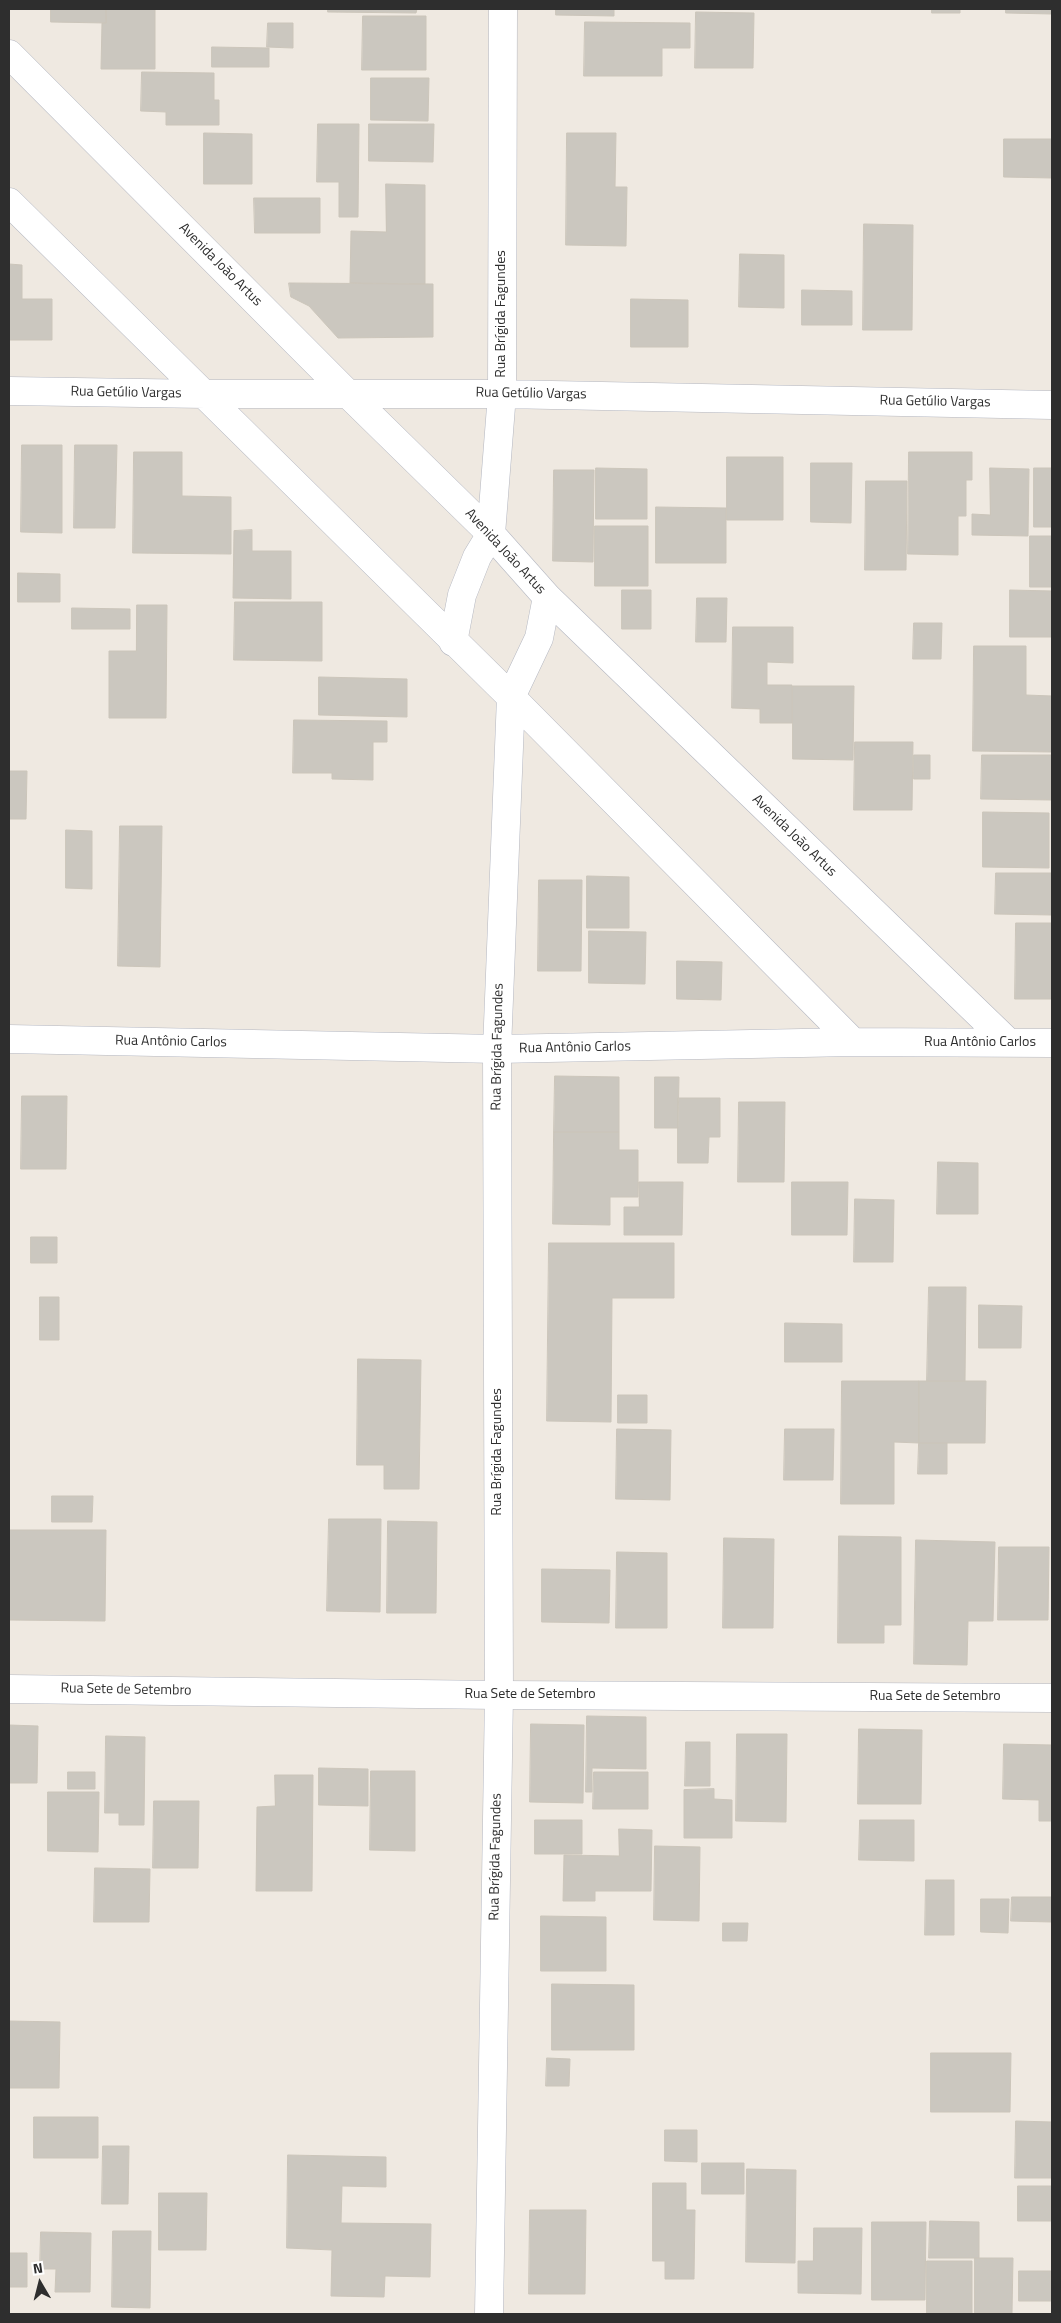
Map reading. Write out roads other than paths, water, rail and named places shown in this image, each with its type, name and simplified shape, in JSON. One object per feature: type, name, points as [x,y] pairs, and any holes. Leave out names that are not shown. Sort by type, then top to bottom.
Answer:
[{"type":"street","name":"Rua Brígida Fagundes","points":[[453,642],[462,595],[477,557],[491,534],[502,394],[503,9]]},
{"type":"street","name":"Avenida João Artus","points":[[9,54],[346,392],[491,534],[548,597],[1009,1043]]},
{"type":"street","points":[[9,202],[206,394],[453,642],[511,697],[853,1042]]},
{"type":"street","name":"Rua Getúlio Vargas","points":[[9,391],[206,394],[346,392],[502,394],[1052,405]]},
{"type":"street","name":"Rua Brígida Fagundes","points":[[489,2314],[498,1695],[496,1049],[511,697],[539,638],[548,597]]},
{"type":"street","name":"Rua Antônio Carlos","points":[[9,1039],[496,1049],[853,1042],[1052,1043]]},
{"type":"street","name":"Rua Sete de Setembro","points":[[9,1689],[498,1695],[1052,1698]]}]
